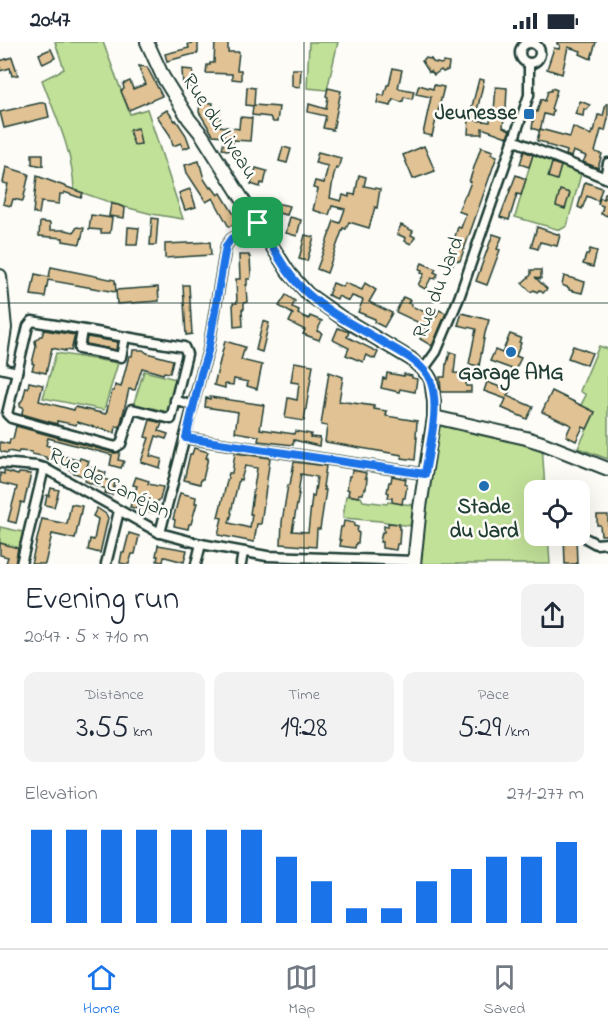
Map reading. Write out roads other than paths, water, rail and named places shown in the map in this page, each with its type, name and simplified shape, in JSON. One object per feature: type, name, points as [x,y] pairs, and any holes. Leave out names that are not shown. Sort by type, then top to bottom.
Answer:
[{"type":"street","name":"Rue du Liveau","points":[[147,42],[163,77],[289,273],[308,294],[342,318],[411,359],[423,370]]},
{"type":"street","name":"Rue du Jard","points":[[536,43],[540,56],[536,61],[529,63],[524,61],[520,56],[519,45],[536,43]]},
{"type":"street","name":"Rue du Jard","points":[[414,563],[434,417],[432,386],[428,375],[423,370],[436,352],[459,298],[529,95],[529,63]]},
{"type":"street","points":[[513,140],[606,178],[608,163]]},
{"type":"street","points":[[160,533],[208,351],[226,246],[231,239],[258,223]]},
{"type":"street","points":[[0,276],[4,328],[0,362]]},
{"type":"street","points":[[32,321],[126,337],[184,347],[187,354],[171,419],[132,409],[121,444],[116,447],[11,418],[7,414],[28,326],[32,321]]},
{"type":"street","points":[[82,330],[79,349],[121,357],[126,337]]},
{"type":"street","points":[[0,368],[17,372]]},
{"type":"street","points":[[175,400],[193,406]]},
{"type":"street","points":[[434,417],[526,438],[608,469]]},
{"type":"street","points":[[186,438],[425,474]]},
{"type":"street","name":"Rue de Canéjan","points":[[0,463],[44,468],[160,533],[201,544],[267,556],[326,561],[414,563]]},
{"type":"street","points":[[21,564],[44,468]]},
{"type":"street","points":[[106,564],[119,511]]},
{"type":"street","points":[[590,541],[596,544],[608,543]]},
{"type":"street","points":[[196,564],[201,544]]},
{"type":"street","points":[[241,564],[243,552]]},
{"type":"place","name":"Jeunesse","points":[[529,114]]},
{"type":"place","name":"Garage AMG","points":[[511,352]]},
{"type":"place","name":"Stade du Jard","points":[[484,486]]}]
